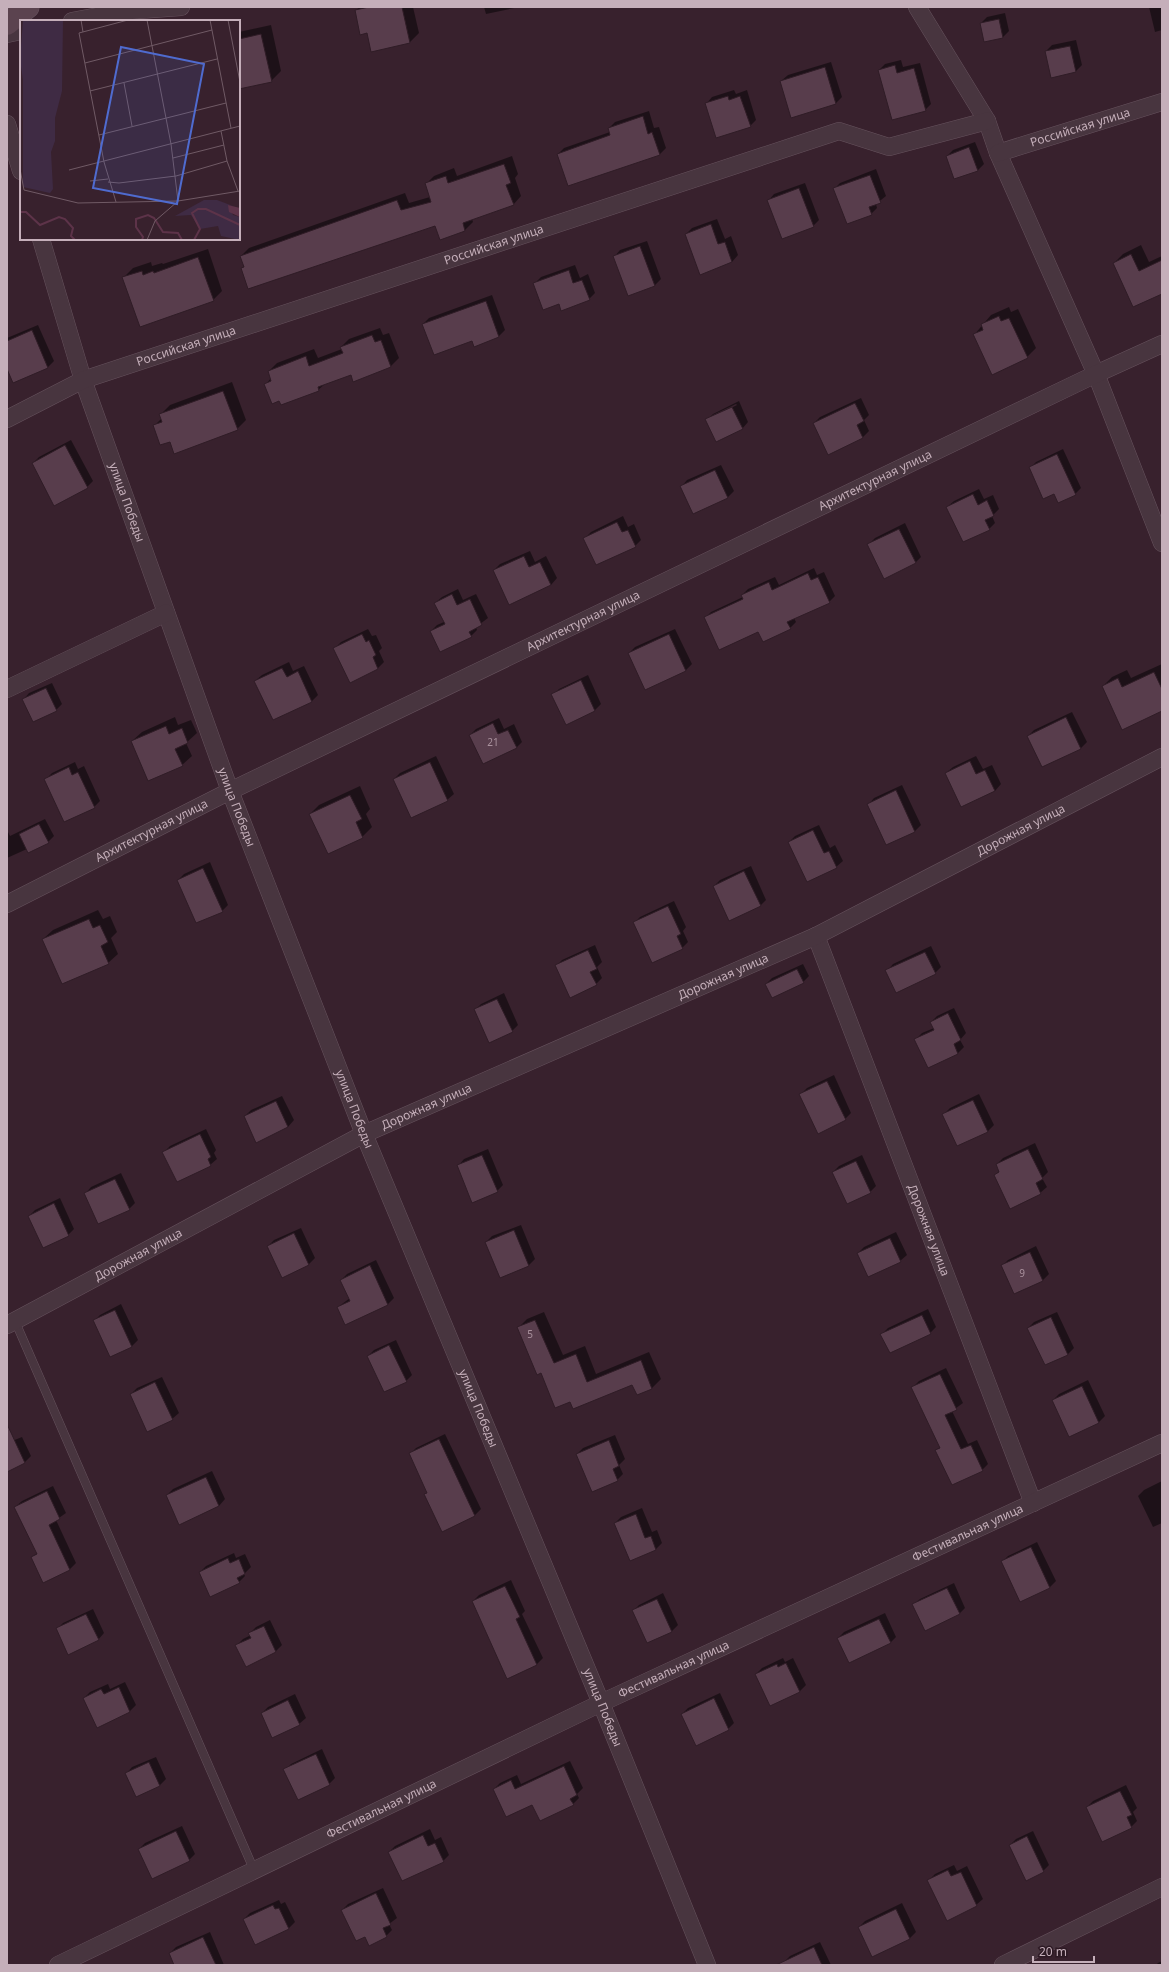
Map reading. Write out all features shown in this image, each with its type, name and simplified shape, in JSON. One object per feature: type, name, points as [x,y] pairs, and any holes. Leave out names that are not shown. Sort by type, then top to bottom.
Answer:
[{"type":"street","points":[[7,24],[28,7]]},
{"type":"street","points":[[77,20],[125,11],[181,7]]},
{"type":"street","points":[[917,7],[987,121],[998,153],[1096,374],[1162,542]]},
{"type":"street","points":[[7,34],[20,31]]},
{"type":"street","name":"Российская улица","points":[[998,153],[1162,102]]},
{"type":"street","name":"Российская улица","points":[[7,419],[84,380],[839,131],[888,147],[987,121]]},
{"type":"street","points":[[7,124],[20,168]]},
{"type":"street","name":"улица Победы","points":[[41,240],[84,380],[230,792],[364,1134],[601,1703],[707,1965]]},
{"type":"street","name":"Архитектурная улица","points":[[7,904],[230,792],[1096,374],[1162,344]]},
{"type":"street","points":[[7,689],[166,613]]},
{"type":"street","name":"Дорожная улица","points":[[11,1323],[364,1134],[816,936],[1162,757]]},
{"type":"street","name":"Дорожная улица","points":[[816,936],[1033,1503]]},
{"type":"street","name":"Фестивальная улица","points":[[58,1965],[601,1703],[1162,1443]]},
{"type":"street","points":[[1003,1965],[1162,1887]]},
{"type":"lane","points":[[11,1323],[254,1870]]},
{"type":"building","points":[[369,7],[402,7],[410,43],[371,52],[367,33],[360,35],[355,10]]},
{"type":"building","points":[[999,19],[1003,38],[984,42],[980,23]]},
{"type":"building","points":[[261,34],[272,82],[240,89],[240,39]]},
{"type":"building","points":[[1070,46],[1076,72],[1051,78],[1045,51]]},
{"type":"building","points":[[895,65],[897,73],[914,68],[926,111],[892,120],[878,70]]},
{"type":"building","points":[[825,67],[836,104],[791,118],[780,81]]},
{"type":"building","points":[[728,96],[729,100],[740,96],[751,127],[716,138],[705,103]]},
{"type":"building","points":[[643,116],[648,134],[652,132],[660,155],[568,186],[557,154],[610,135],[608,128]]},
{"type":"building","points":[[969,147],[978,171],[954,179],[946,156]]},
{"type":"building","points":[[504,164],[511,183],[506,185],[514,205],[463,223],[465,231],[440,240],[435,226],[248,289],[241,268],[244,267],[240,256],[397,200],[401,210],[431,202],[425,183],[446,176],[448,183]]},
{"type":"building","points":[[870,175],[881,203],[869,207],[872,215],[847,224],[833,188]]},
{"type":"building","points":[[799,188],[814,227],[782,239],[767,200]]},
{"type":"building","points":[[711,224],[718,244],[725,242],[732,262],[700,275],[685,234]]},
{"type":"building","points":[[640,246],[655,286],[628,296],[613,256]]},
{"type":"building","points":[[1131,254],[1139,271],[1162,260],[1162,294],[1133,307],[1113,263]]},
{"type":"building","points":[[198,257],[214,301],[140,327],[122,277],[142,271],[143,275],[153,271],[154,273]]},
{"type":"building","points":[[569,270],[573,283],[582,280],[590,300],[561,311],[559,304],[543,310],[533,283]]},
{"type":"building","points":[[486,301],[499,337],[474,347],[472,341],[434,355],[422,324]]},
{"type":"building","points":[[999,316],[1001,321],[1009,318],[1028,358],[992,375],[973,334],[983,330],[981,324]]},
{"type":"building","points":[[32,330],[48,368],[13,383],[7,369],[7,341]]},
{"type":"building","points":[[372,335],[375,342],[381,340],[391,367],[353,382],[351,375],[318,387],[319,391],[281,405],[279,401],[272,404],[264,384],[271,381],[268,371],[306,356],[309,366],[343,353],[340,347]]},
{"type":"building","points":[[223,391],[238,430],[174,454],[170,442],[160,445],[153,425],[162,422],[159,414]]},
{"type":"building","points":[[855,403],[864,421],[857,425],[863,438],[828,455],[813,423]]},
{"type":"building","points":[[732,407],[743,429],[716,442],[705,419]]},
{"type":"building","points":[[65,445],[88,488],[54,506],[32,463]]},
{"type":"building","points":[[1057,454],[1076,495],[1058,503],[1054,494],[1043,499],[1029,467]]},
{"type":"building","points":[[715,470],[728,498],[693,514],[680,486]]},
{"type":"building","points":[[973,494],[978,505],[987,500],[994,516],[985,520],[990,530],[963,542],[946,507]]},
{"type":"building","points":[[617,522],[622,532],[628,530],[636,547],[596,565],[583,538]]},
{"type":"building","points":[[899,529],[916,563],[884,579],[867,544]]},
{"type":"building","points":[[524,556],[529,567],[540,562],[551,585],[509,605],[493,570]]},
{"type":"building","points":[[808,573],[811,580],[818,577],[830,603],[787,622],[791,629],[763,642],[758,632],[719,650],[704,617],[743,599],[741,595],[769,582],[772,590]]},
{"type":"building","points":[[452,594],[457,605],[470,599],[482,625],[469,632],[472,637],[440,652],[430,631],[445,624],[434,603]]},
{"type":"building","points":[[362,634],[366,642],[369,640],[376,655],[373,657],[378,669],[350,683],[333,648]]},
{"type":"building","points":[[669,634],[686,671],[645,690],[628,653]]},
{"type":"building","points":[[282,668],[287,677],[298,671],[312,702],[273,720],[254,681]]},
{"type":"building","points":[[1154,672],[1162,689],[1162,711],[1122,730],[1102,686],[1118,678],[1122,687]]},
{"type":"building","points":[[581,680],[595,711],[566,725],[551,694]]},
{"type":"building","points":[[46,688],[57,711],[33,722],[22,699]]},
{"type":"building","points":[[1066,717],[1081,749],[1042,767],[1027,736]]},
{"type":"building","points":[[493,723],[498,734],[508,730],[517,748],[483,764],[469,735]]},
{"type":"building","points":[[166,726],[169,734],[182,728],[188,743],[175,749],[183,766],[148,781],[131,741]]},
{"type":"building","points":[[970,761],[976,774],[985,770],[995,791],[961,807],[945,773]]},
{"type":"building","points":[[430,762],[448,801],[411,818],[393,779]]},
{"type":"building","points":[[69,767],[72,775],[78,772],[95,808],[64,822],[44,779]]},
{"type":"building","points":[[896,790],[915,832],[886,845],[867,804]]},
{"type":"building","points":[[350,795],[362,819],[356,822],[363,838],[328,854],[309,814]]},
{"type":"building","points":[[39,824],[49,843],[28,853],[19,834]]},
{"type":"building","points":[[813,830],[824,853],[829,851],[837,868],[807,882],[788,842]]},
{"type":"building","points":[[203,868],[223,912],[196,923],[177,880]]},
{"type":"building","points":[[744,871],[761,906],[729,921],[713,886]]},
{"type":"building","points":[[668,906],[681,934],[677,936],[683,949],[652,963],[633,922]]},
{"type":"building","points":[[89,919],[93,928],[100,925],[108,942],[101,946],[109,964],[62,984],[42,939]]},
{"type":"building","points":[[588,950],[597,969],[590,972],[597,985],[570,998],[555,965]]},
{"type":"building","points":[[925,952],[936,974],[896,993],[885,970]]},
{"type":"building","points":[[797,969],[804,983],[772,998],[765,984]]},
{"type":"building","points":[[497,999],[513,1032],[489,1043],[474,1009]]},
{"type":"building","points":[[948,1013],[961,1040],[954,1044],[958,1054],[928,1068],[914,1039],[934,1030],[930,1022]]},
{"type":"building","points":[[827,1081],[846,1120],[818,1134],[799,1094]]},
{"type":"building","points":[[973,1100],[988,1132],[957,1146],[942,1114]]},
{"type":"building","points":[[276,1101],[288,1127],[256,1143],[244,1116]]},
{"type":"building","points":[[200,1134],[211,1157],[208,1159],[211,1166],[177,1182],[162,1152]]},
{"type":"building","points":[[1028,1149],[1043,1179],[1036,1183],[1041,1194],[1010,1209],[994,1175],[999,1172],[996,1164]]},
{"type":"building","points":[[482,1155],[498,1192],[472,1203],[457,1165]]},
{"type":"building","points":[[856,1161],[871,1193],[847,1204],[832,1172]]},
{"type":"building","points":[[115,1179],[130,1210],[98,1224],[84,1193]]},
{"type":"building","points":[[54,1203],[69,1236],[43,1248],[28,1216]]},
{"type":"building","points":[[514,1230],[529,1266],[500,1278],[485,1242]]},
{"type":"building","points":[[294,1233],[309,1265],[282,1278],[267,1246]]},
{"type":"building","points":[[890,1238],[901,1262],[868,1277],[857,1253]]},
{"type":"building","points":[[1030,1252],[1043,1281],[1014,1294],[1001,1265]]},
{"type":"building","points":[[370,1265],[388,1305],[345,1325],[337,1307],[350,1301],[340,1280]]},
{"type":"building","points":[[115,1310],[132,1347],[110,1357],[93,1320]]},
{"type":"building","points":[[922,1315],[931,1334],[890,1353],[880,1334]]},
{"type":"building","points":[[1051,1317],[1068,1355],[1045,1365],[1027,1328]]},
{"type":"building","points":[[535,1320],[554,1363],[576,1354],[587,1382],[641,1360],[652,1389],[637,1395],[632,1385],[573,1409],[570,1402],[555,1408],[541,1373],[537,1375],[517,1327]]},
{"type":"building","points":[[389,1345],[407,1382],[384,1392],[367,1356]]},
{"type":"building","points":[[940,1374],[957,1410],[945,1415],[961,1449],[971,1445],[983,1471],[952,1485],[935,1450],[940,1448],[911,1387]]},
{"type":"building","points":[[155,1382],[173,1420],[147,1432],[130,1394]]},
{"type":"building","points":[[1082,1386],[1099,1423],[1069,1437],[1052,1400]]},
{"type":"building","points":[[7,1424],[25,1463],[7,1472]]},
{"type":"building","points":[[439,1439],[475,1516],[442,1532],[424,1494],[427,1493],[409,1453]]},
{"type":"building","points":[[609,1440],[619,1466],[613,1469],[618,1481],[592,1492],[576,1454]]},
{"type":"building","points":[[206,1477],[219,1506],[179,1525],[166,1495]]},
{"type":"building","points":[[47,1491],[60,1519],[49,1525],[70,1570],[43,1583],[31,1557],[37,1554],[14,1507]]},
{"type":"building","points":[[636,1514],[645,1538],[651,1536],[656,1550],[630,1561],[614,1523]]},
{"type":"building","points":[[1031,1547],[1050,1588],[1020,1602],[1001,1561]]},
{"type":"building","points":[[228,1558],[230,1563],[239,1559],[245,1574],[237,1578],[240,1583],[210,1597],[199,1572]]},
{"type":"building","points":[[505,1586],[520,1617],[516,1619],[537,1665],[507,1679],[472,1601]]},
{"type":"building","points":[[947,1588],[960,1614],[925,1631],[912,1604]]},
{"type":"building","points":[[657,1599],[672,1632],[647,1643],[632,1610]]},
{"type":"building","points":[[86,1614],[99,1640],[68,1655],[56,1628]]},
{"type":"building","points":[[879,1619],[891,1643],[849,1663],[837,1638]]},
{"type":"building","points":[[264,1626],[276,1652],[246,1667],[235,1645],[251,1638],[248,1633]]},
{"type":"building","points":[[786,1663],[800,1692],[770,1706],[755,1674],[777,1664],[778,1667]]},
{"type":"building","points":[[119,1687],[130,1712],[97,1728],[83,1698],[101,1689],[104,1694]]},
{"type":"building","points":[[714,1698],[729,1730],[696,1746],[681,1714]]},
{"type":"building","points":[[288,1700],[300,1725],[272,1738],[261,1713]]},
{"type":"building","points":[[316,1754],[330,1785],[298,1800],[283,1769]]},
{"type":"building","points":[[149,1762],[160,1786],[136,1797],[125,1773]]},
{"type":"building","points":[[564,1766],[577,1795],[570,1799],[574,1805],[540,1821],[532,1805],[506,1817],[493,1789],[511,1780],[515,1789]]},
{"type":"building","points":[[1120,1791],[1132,1815],[1127,1817],[1132,1828],[1102,1842],[1086,1807]]},
{"type":"building","points":[[176,1831],[190,1861],[152,1879],[138,1849]]},
{"type":"building","points":[[423,1835],[428,1846],[435,1843],[444,1862],[402,1881],[388,1852]]},
{"type":"building","points":[[1027,1836],[1044,1872],[1026,1881],[1009,1845]]},
{"type":"building","points":[[948,1870],[951,1876],[961,1872],[977,1906],[947,1921],[927,1880]]},
{"type":"building","points":[[376,1893],[391,1925],[383,1928],[387,1937],[369,1946],[365,1937],[356,1941],[341,1910]]},
{"type":"building","points":[[273,1905],[275,1909],[279,1908],[289,1929],[255,1945],[243,1919]]},
{"type":"building","points":[[896,1909],[910,1939],[872,1957],[858,1927]]},
{"type":"building","points":[[203,1937],[216,1965],[174,1965],[169,1953]]},
{"type":"building","points":[[814,1947],[822,1965],[776,1965]]}]
